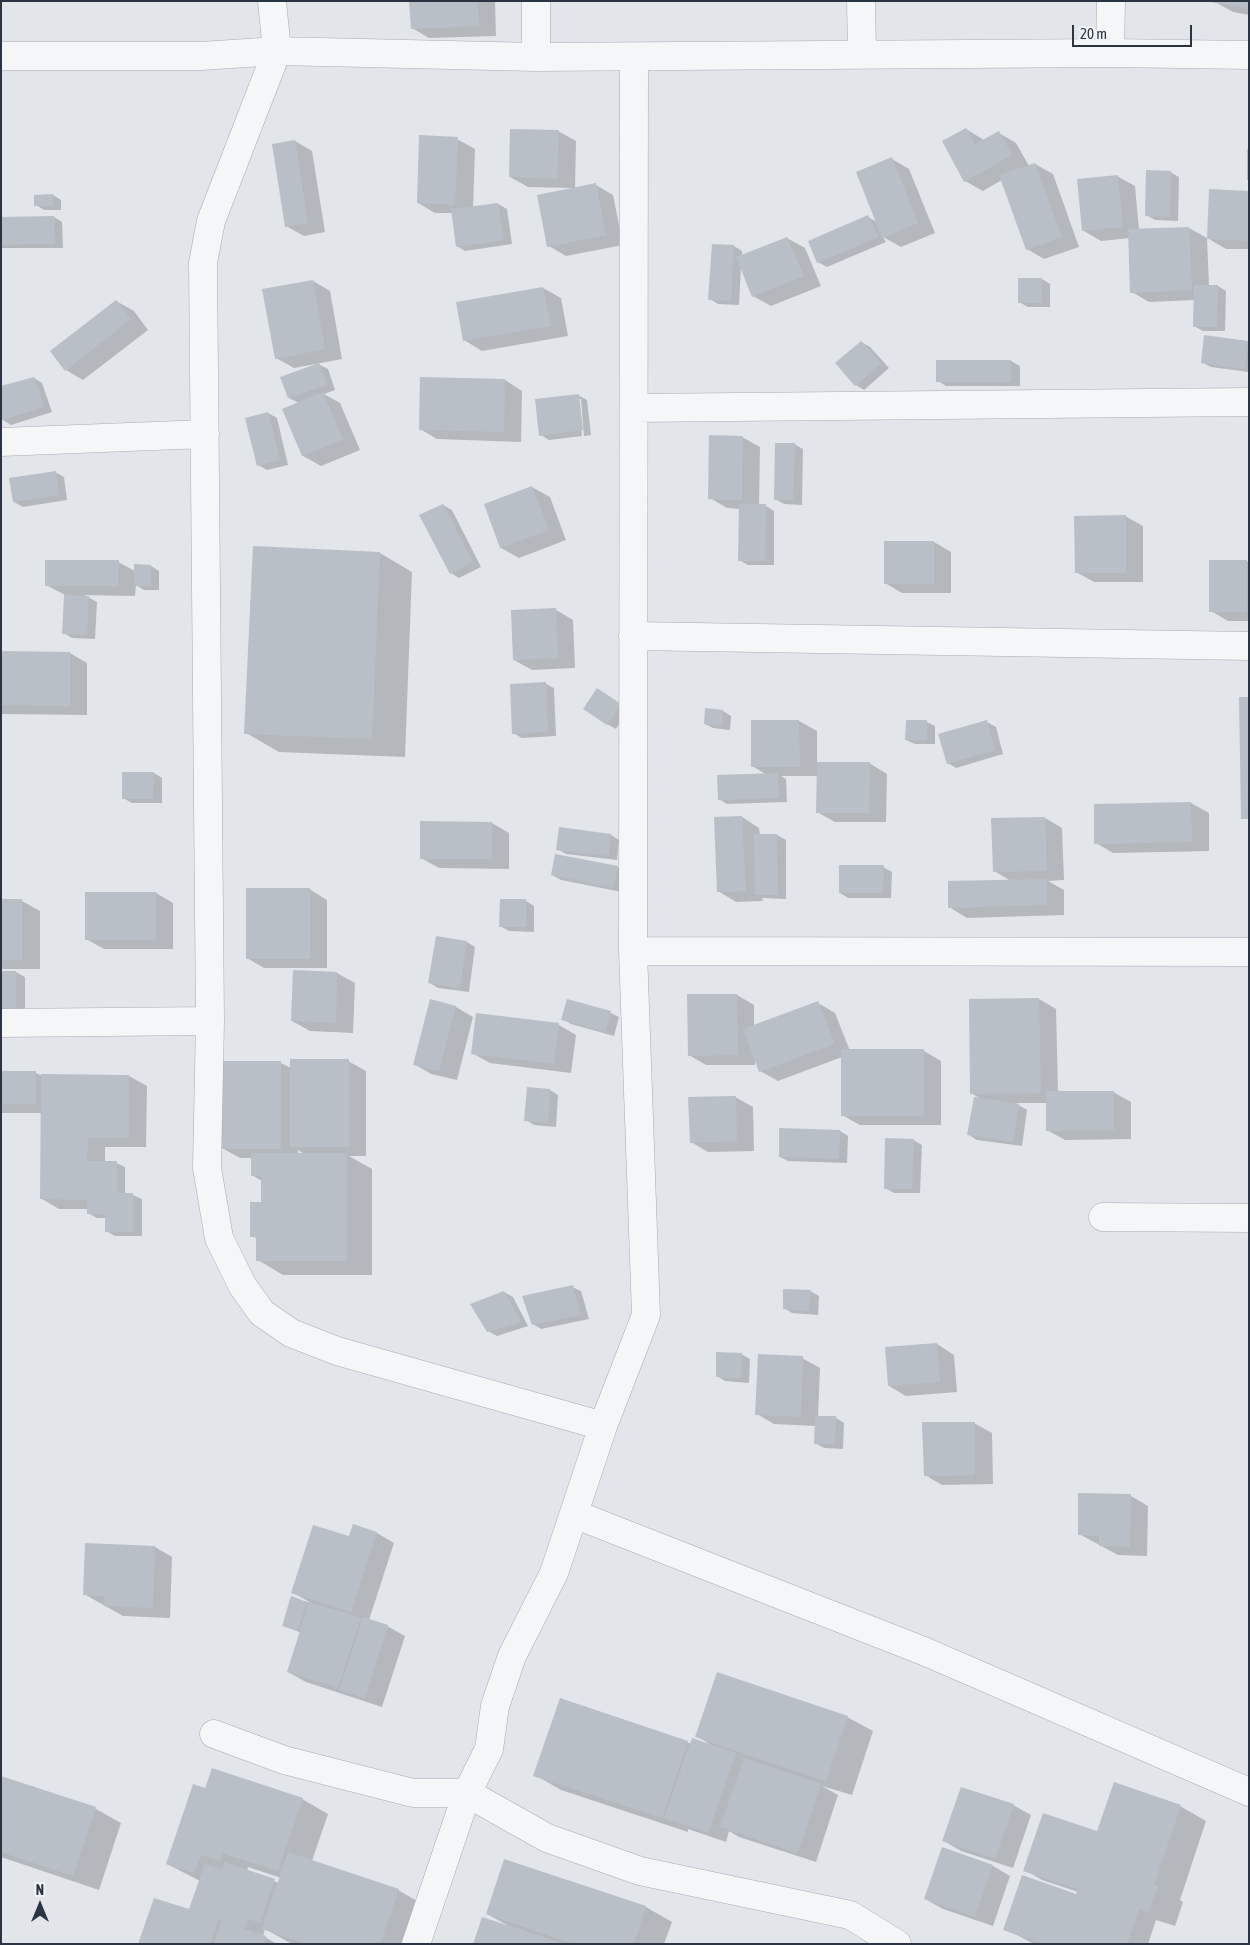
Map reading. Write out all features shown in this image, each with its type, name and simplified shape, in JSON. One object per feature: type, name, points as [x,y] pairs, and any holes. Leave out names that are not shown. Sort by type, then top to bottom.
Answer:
[{"type":"street","points":[[272,1],[277,51],[211,221],[203,263],[210,1021],[207,1168],[219,1238],[242,1284],[262,1312],[291,1333],[337,1351],[603,1426]]},
{"type":"street","points":[[536,1],[536,57]]},
{"type":"street","points":[[861,1],[862,54]]},
{"type":"street","points":[[1110,53],[1111,1]]},
{"type":"street","points":[[1,56],[201,56],[277,51],[536,57],[1110,53],[1249,55]]},
{"type":"street","points":[[416,1944],[467,1793],[489,1749],[495,1706],[512,1656],[554,1573],[603,1426],[646,1315],[632,951],[634,57]]},
{"type":"street","points":[[634,408],[1249,402]]},
{"type":"street","points":[[1,442],[205,434]]},
{"type":"street","points":[[633,636],[1249,646]]},
{"type":"street","points":[[632,951],[1249,952]]},
{"type":"street","points":[[1,1023],[210,1021]]},
{"type":"street","points":[[1103,1217],[1249,1218]]},
{"type":"street","points":[[574,1514],[926,1652],[1249,1792]]},
{"type":"street","points":[[214,1734],[284,1760],[413,1793],[467,1793],[547,1838],[640,1872],[850,1915],[897,1944]]},
{"type":"building","points":[[409,1],[478,1],[479,26],[411,29]]},
{"type":"building","points":[[1249,1],[1249,9],[1211,2]]},
{"type":"building","points":[[966,128],[975,144],[999,131],[1012,155],[964,182],[942,141]]},
{"type":"building","points":[[510,129],[559,130],[557,179],[509,177]]},
{"type":"building","points":[[419,135],[458,137],[455,205],[417,203]]},
{"type":"building","points":[[295,140],[308,223],[285,227],[272,144]]},
{"type":"building","points":[[1247,149],[1249,149],[1249,180],[1247,180]]},
{"type":"building","points":[[892,157],[918,223],[882,238],[856,172]]},
{"type":"building","points":[[1035,163],[1062,237],[1026,250],[999,175]]},
{"type":"building","points":[[1146,170],[1171,171],[1170,217],[1145,216]]},
{"type":"building","points":[[1118,175],[1123,227],[1082,231],[1077,179]]},
{"type":"building","points":[[596,183],[606,235],[547,247],[537,195]]},
{"type":"building","points":[[1209,189],[1249,191],[1249,241],[1207,239]]},
{"type":"building","points":[[53,194],[53,206],[34,206],[34,195]]},
{"type":"building","points":[[498,203],[504,240],[456,247],[451,209]]},
{"type":"building","points":[[868,215],[878,237],[817,263],[808,241]]},
{"type":"building","points":[[54,216],[55,244],[1,245],[1,217]]},
{"type":"building","points":[[1189,227],[1192,290],[1130,293],[1128,229]]},
{"type":"building","points":[[787,237],[804,276],[752,297],[736,257]]},
{"type":"building","points":[[712,244],[734,245],[731,301],[708,300]]},
{"type":"building","points":[[1018,278],[1042,278],[1042,303],[1018,303]]},
{"type":"building","points":[[313,280],[325,349],[275,359],[262,289]]},
{"type":"building","points":[[1194,285],[1218,285],[1217,327],[1193,327]]},
{"type":"building","points":[[543,287],[551,326],[463,341],[456,302]]},
{"type":"building","points":[[116,300],[131,319],[65,371],[50,351]]},
{"type":"building","points":[[1204,335],[1248,341],[1245,369],[1201,363]]},
{"type":"building","points":[[861,341],[881,363],[855,386],[835,363]]},
{"type":"building","points":[[936,360],[1011,360],[1011,382],[936,382]]},
{"type":"building","points":[[319,363],[327,385],[288,398],[280,377]]},
{"type":"building","points":[[34,377],[44,407],[2,420],[1,386]]},
{"type":"building","points":[[420,377],[505,379],[504,432],[419,430]]},
{"type":"building","points":[[323,392],[343,440],[302,456],[282,409]]},
{"type":"building","points":[[579,394],[583,430],[539,436],[535,399]]},
{"type":"building","points":[[268,412],[280,460],[257,466],[245,418]]},
{"type":"building","points":[[709,435],[743,436],[742,500],[708,499]]},
{"type":"building","points":[[775,443],[795,443],[793,500],[774,500]]},
{"type":"building","points":[[56,471],[59,495],[13,502],[9,478]]},
{"type":"building","points":[[532,486],[549,530],[500,548],[484,504]]},
{"type":"building","points":[[443,504],[473,562],[450,574],[419,515]]},
{"type":"building","points":[[739,504],[766,504],[765,561],[738,561]]},
{"type":"building","points":[[1126,515],[1126,573],[1075,573],[1074,516]]},
{"type":"building","points":[[884,541],[934,541],[934,584],[884,584]]},
{"type":"building","points":[[253,546],[380,552],[372,739],[244,734]]},
{"type":"building","points":[[45,560],[119,560],[118,586],[45,586]]},
{"type":"building","points":[[1209,560],[1247,560],[1247,612],[1209,612]]},
{"type":"building","points":[[134,564],[151,565],[151,586],[134,586]]},
{"type":"building","points":[[64,595],[89,596],[87,635],[62,634]]},
{"type":"building","points":[[556,608],[558,658],[513,660],[511,610]]},
{"type":"building","points":[[1,651],[70,652],[70,706],[1,705]]},
{"type":"building","points":[[546,682],[548,732],[512,734],[510,684]]},
{"type":"building","points":[[597,688],[621,704],[607,725],[583,709]]},
{"type":"building","points":[[1239,697],[1249,697],[1249,819],[1241,819]]},
{"type":"building","points":[[705,708],[723,710],[722,726],[704,724]]},
{"type":"building","points":[[751,720],[799,720],[800,767],[751,767]]},
{"type":"building","points":[[906,720],[927,720],[927,740],[905,740]]},
{"type":"building","points":[[987,720],[995,750],[947,764],[938,734]]},
{"type":"building","points":[[817,762],[870,762],[869,813],[816,813]]},
{"type":"building","points":[[122,772],[154,772],[153,799],[122,799]]},
{"type":"building","points":[[778,773],[779,798],[718,800],[717,775]]},
{"type":"building","points":[[1191,802],[1192,842],[1094,844],[1094,804]]},
{"type":"building","points":[[742,816],[746,891],[717,892],[714,817]]},
{"type":"building","points":[[1045,817],[1047,871],[993,872],[991,818]]},
{"type":"building","points":[[420,821],[492,822],[492,859],[420,859]]},
{"type":"building","points":[[559,827],[611,834],[609,856],[556,850]]},
{"type":"building","points":[[754,834],[777,834],[778,895],[755,895]]},
{"type":"building","points":[[555,854],[618,866],[613,888],[551,875]]},
{"type":"building","points":[[839,865],[884,865],[883,893],[839,893]]},
{"type":"building","points":[[1047,879],[1047,905],[948,908],[948,881]]},
{"type":"building","points":[[246,888],[310,888],[310,959],[246,959]]},
{"type":"building","points":[[85,892],[156,892],[156,940],[85,940]]},
{"type":"building","points":[[1,899],[22,899],[22,960],[1,960]]},
{"type":"building","points":[[500,899],[526,899],[526,927],[499,927]]},
{"type":"building","points":[[436,936],[467,941],[460,988],[428,983]]},
{"type":"building","points":[[293,970],[337,972],[336,1023],[291,1021]]},
{"type":"building","points":[[1,971],[16,971],[16,1011],[1,1011]]},
{"type":"building","points":[[687,994],[737,994],[738,1055],[688,1056]]},
{"type":"building","points":[[1039,998],[1041,1093],[970,1094],[969,999]]},
{"type":"building","points":[[430,999],[456,1006],[439,1071],[413,1065]]},
{"type":"building","points":[[567,999],[611,1011],[606,1032],[561,1020]]},
{"type":"building","points":[[818,1001],[835,1044],[759,1072],[743,1029]]},
{"type":"building","points":[[476,1013],[559,1023],[554,1064],[471,1054]]},
{"type":"building","points":[[841,1049],[924,1049],[924,1116],[841,1116]]},
{"type":"building","points":[[290,1059],[349,1059],[349,1147],[290,1147]]},
{"type":"building","points":[[221,1061],[281,1061],[281,1149],[221,1149]]},
{"type":"building","points":[[1,1071],[36,1071],[36,1104],[1,1104]]},
{"type":"building","points":[[41,1074],[129,1075],[129,1138],[88,1138],[87,1161],[117,1161],[117,1193],[133,1193],[133,1232],[105,1232],[105,1214],[87,1214],[87,1200],[40,1199]]},
{"type":"building","points":[[527,1087],[550,1089],[548,1123],[524,1121]]},
{"type":"building","points":[[1046,1091],[1114,1091],[1114,1130],[1046,1131]]},
{"type":"building","points":[[736,1096],[737,1141],[690,1143],[688,1097]]},
{"type":"building","points":[[974,1097],[1019,1104],[1013,1142],[967,1135]]},
{"type":"building","points":[[779,1128],[840,1130],[839,1159],[779,1157]]},
{"type":"building","points":[[885,1138],[914,1139],[912,1189],[884,1189]]},
{"type":"building","points":[[251,1153],[347,1153],[347,1261],[256,1261],[256,1237],[250,1237],[250,1202],[261,1202],[261,1176],[251,1176]]},
{"type":"building","points":[[573,1285],[581,1315],[532,1325],[522,1296]]},
{"type":"building","points":[[783,1289],[811,1290],[809,1311],[783,1309]]},
{"type":"building","points":[[504,1291],[521,1322],[487,1332],[470,1304]]},
{"type":"building","points":[[937,1343],[940,1382],[888,1386],[885,1347]]},
{"type":"building","points":[[716,1352],[742,1353],[741,1378],[716,1377]]},
{"type":"building","points":[[758,1354],[803,1356],[801,1417],[755,1415]]},
{"type":"building","points":[[815,1416],[836,1416],[835,1444],[814,1444]]},
{"type":"building","points":[[922,1422],[975,1422],[975,1475],[924,1476]]},
{"type":"building","points":[[1078,1493],[1131,1494],[1130,1547],[1099,1546],[1099,1536],[1078,1535]]},
{"type":"building","points":[[353,1524],[377,1532],[351,1612],[291,1593],[313,1525],[349,1536]]},
{"type":"building","points":[[85,1543],[155,1546],[153,1608],[104,1606],[105,1596],[83,1595]]},
{"type":"building","points":[[291,1596],[307,1602],[297,1631],[282,1626]]},
{"type":"building","points":[[309,1602],[361,1618],[338,1688],[287,1672]]},
{"type":"building","points":[[363,1617],[388,1625],[365,1698],[339,1690]]},
{"type":"building","points":[[717,1672],[848,1716],[826,1781],[695,1737]]},
{"type":"building","points":[[560,1698],[688,1741],[662,1818],[533,1776]]},
{"type":"building","points":[[692,1738],[736,1753],[708,1833],[664,1818]]},
{"type":"building","points":[[744,1758],[821,1784],[798,1853],[720,1827]]},
{"type":"building","points":[[212,1768],[303,1798],[278,1871],[222,1853],[220,1861],[201,1855],[194,1873],[166,1864],[193,1784],[205,1788]]},
{"type":"building","points":[[1,1776],[96,1807],[73,1876],[1,1852]]},
{"type":"building","points":[[1114,1782],[1181,1805],[1154,1885],[1158,1886],[1149,1912],[1139,1909],[1127,1944],[1043,1944],[1003,1930],[1022,1875],[1076,1894],[1078,1889],[1023,1871],[1043,1813],[1097,1831]]},
{"type":"building","points":[[961,1787],[1014,1804],[995,1859],[942,1841]]},
{"type":"building","points":[[942,1847],[993,1865],[975,1917],[924,1899]]},
{"type":"building","points":[[288,1852],[399,1889],[380,1944],[307,1944],[262,1929]]},
{"type":"building","points":[[504,1859],[646,1906],[634,1944],[573,1944],[486,1914]]},
{"type":"building","points":[[224,1862],[275,1879],[260,1923],[248,1919],[245,1928],[218,1919],[210,1944],[138,1944],[154,1898],[189,1909],[205,1864],[222,1870]]},
{"type":"building","points":[[482,1917],[562,1943],[562,1944],[473,1944]]},
{"type":"building","points":[[222,1921],[266,1936],[264,1944],[214,1944]]}]
